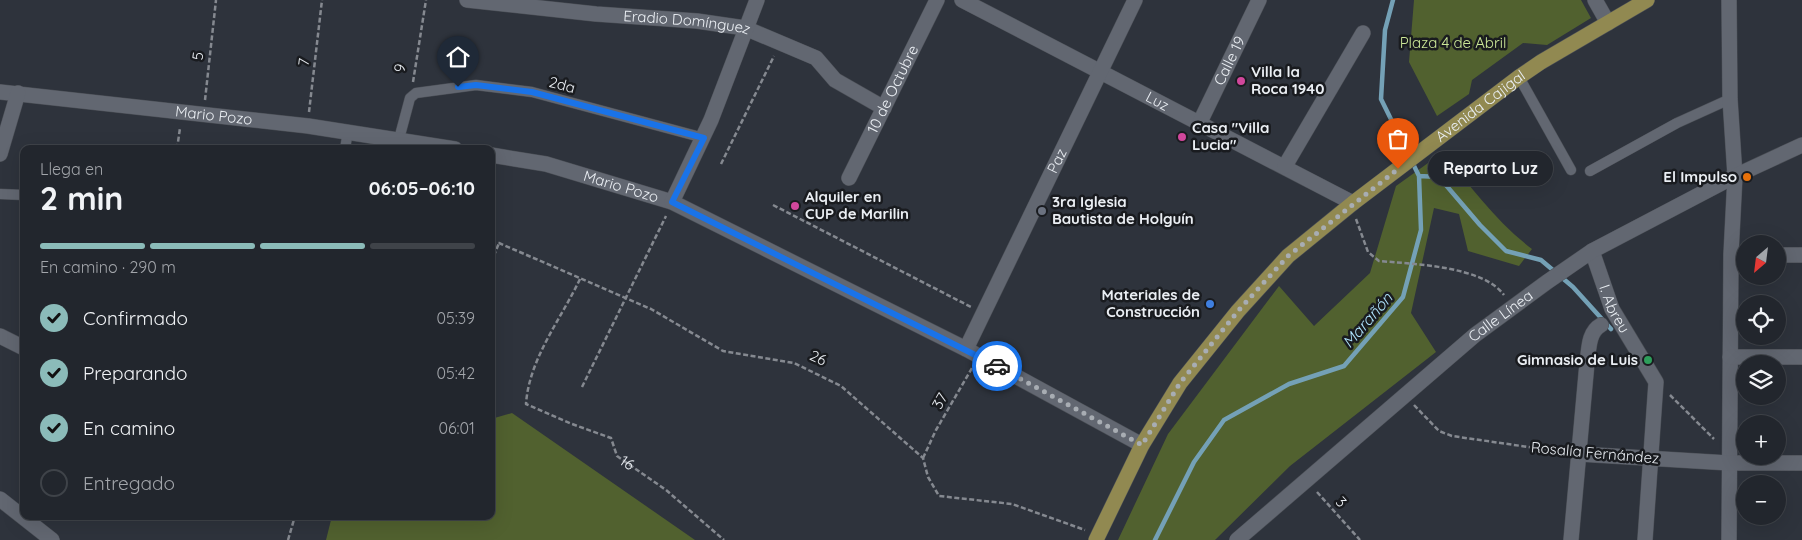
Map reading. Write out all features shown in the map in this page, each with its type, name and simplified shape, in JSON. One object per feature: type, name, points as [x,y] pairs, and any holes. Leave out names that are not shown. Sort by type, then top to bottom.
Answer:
[{"type":"main road","name":"Avenida Cajigal","points":[[1097,537],[1142,445],[1180,383],[1238,311],[1288,256],[1352,204],[1519,77],[1647,0]]},
{"type":"street","name":"Eradio Domínguez","points":[[467,0],[596,14],[697,21],[745,28],[816,58],[835,80],[884,108]]},
{"type":"street","points":[[672,202],[704,138],[757,0]]},
{"type":"street","name":"10 de Octubre","points":[[849,178],[937,0]]},
{"type":"street","name":"Luz","points":[[962,0],[1285,166],[1352,204]]},
{"type":"street","name":"Paz","points":[[973,352],[984,313],[1135,0]]},
{"type":"street","name":"Calle 19","points":[[1200,122],[1259,0]]},
{"type":"street","points":[[1595,0],[1608,23]]},
{"type":"street","points":[[1728,0],[1730,99],[1737,235]]},
{"type":"street","points":[[1285,166],[1363,33]]},
{"type":"street","name":"Mario Pozo","points":[[0,92],[308,126],[433,145]]},
{"type":"street","points":[[0,154],[18,93]]},
{"type":"street","name":"Calle Línea","points":[[1237,540],[1404,395],[1475,336],[1547,282],[1592,251],[1735,176],[1802,145]]},
{"type":"street","name":"Mario Pozo","points":[[495,156],[546,164],[672,202],[973,352],[1142,445]]},
{"type":"street","name":"I. Abreu","points":[[1592,251],[1612,309],[1656,382]]},
{"type":"street","points":[[1786,255],[1802,255]]},
{"type":"street","points":[[1729,540],[1730,357],[1736,280]]},
{"type":"street","points":[[1571,540],[1591,336],[1596,328],[1601,325]]},
{"type":"street","points":[[0,336],[20,346]]},
{"type":"street","points":[[1730,357],[1802,357]]},
{"type":"street","points":[[1645,540],[1656,382]]},
{"type":"street","name":"Rosalía Fernández","points":[[1579,454],[1651,459],[1729,458],[1802,463]]},
{"type":"street","points":[[0,499],[20,515]]},
{"type":"street","points":[[27,520],[52,540]]},
{"type":"lane","points":[[1519,77],[1571,170]]},
{"type":"lane","name":"2da","points":[[410,98],[422,91],[476,85],[532,92],[704,138]]},
{"type":"lane","points":[[399,139],[410,98]]},
{"type":"lane","points":[[1590,171],[1669,128],[1730,99]]},
{"type":"lane","points":[[346,145],[348,131]]},
{"type":"lane","points":[[0,194],[20,195]]},
{"type":"path","name":"5","points":[[203,114],[216,0]]},
{"type":"path","name":"7","points":[[308,126],[322,0]]},
{"type":"path","name":"9","points":[[410,98],[426,0]]},
{"type":"path","points":[[721,164],[780,43]]},
{"type":"path","points":[[178,145],[182,111]]},
{"type":"path","points":[[582,387],[672,202]]},
{"type":"path","points":[[1352,204],[1368,252],[1380,261],[1421,265],[1471,274],[1499,288],[1513,308]]},
{"type":"path","points":[[773,205],[984,313]]},
{"type":"path","name":"26","points":[[495,243],[499,243],[651,309],[723,351],[794,363],[841,386],[923,458]]},
{"type":"path","points":[[495,253],[499,243]]},
{"type":"path","name":"16","points":[[580,279],[543,347],[527,392],[526,404],[611,438],[617,456],[666,490],[724,540]]},
{"type":"path","name":"37","points":[[923,458],[973,352]]},
{"type":"path","points":[[1656,382],[1729,458]]},
{"type":"path","name":"Rosalía Fernández","points":[[1404,395],[1439,431],[1452,436],[1579,454]]},
{"type":"path","points":[[923,458],[928,477],[939,496],[1012,504],[1097,537]]},
{"type":"path","name":"3","points":[[1306,480],[1360,540]]},
{"type":"path","points":[[288,540],[294,520]]},
{"type":"green space","name":"Plaza 4 de Abril","points":[[1414,0],[1581,0],[1591,18],[1547,45],[1523,43],[1472,80],[1469,94],[1437,116],[1409,62]]},
{"type":"green space","points":[[1442,153],[1507,228],[1532,249],[1519,266],[1468,251],[1459,214],[1434,208],[1411,313],[1436,352],[1290,466],[1215,540],[1118,540],[1168,434],[1279,286],[1314,326],[1370,273],[1396,186]]},
{"type":"green space","points":[[512,413],[695,540],[326,540],[331,520],[495,520],[495,418]]},
{"type":"waterway","name":"Marañón","points":[[1155,540],[1194,462],[1224,420],[1289,384],[1344,366],[1403,297],[1421,230],[1419,176],[1381,99],[1385,30],[1393,0]]},
{"type":"waterway","points":[[1419,176],[1439,177],[1480,225],[1506,251],[1541,260],[1573,287],[1611,329]]},
{"type":"way so far","points":[[997,366],[1142,445],[1180,383],[1238,311],[1288,256],[1398,169]]},
{"type":"place","name":"Villa la Roca 1940","points":[[1241,81]]},
{"type":"place","name":"Casa \"Villa Lucia\"","points":[[1182,137]]},
{"type":"place","name":"Reparto Luz","points":[[1398,169]]},
{"type":"place","name":"El Impulso","points":[[1747,177]]},
{"type":"place","name":"Alquiler en CUP de Marilin","points":[[795,206]]},
{"type":"place","name":"3ra Iglesia Bautista de Holguín","points":[[1042,211]]},
{"type":"place","name":"Materiales de Construcción","points":[[1210,304]]},
{"type":"place","name":"Gimnasio de Luis","points":[[1648,360]]},
{"type":"route","points":[[458,87],[476,85],[532,92],[704,138],[672,202],[997,366]]}]
